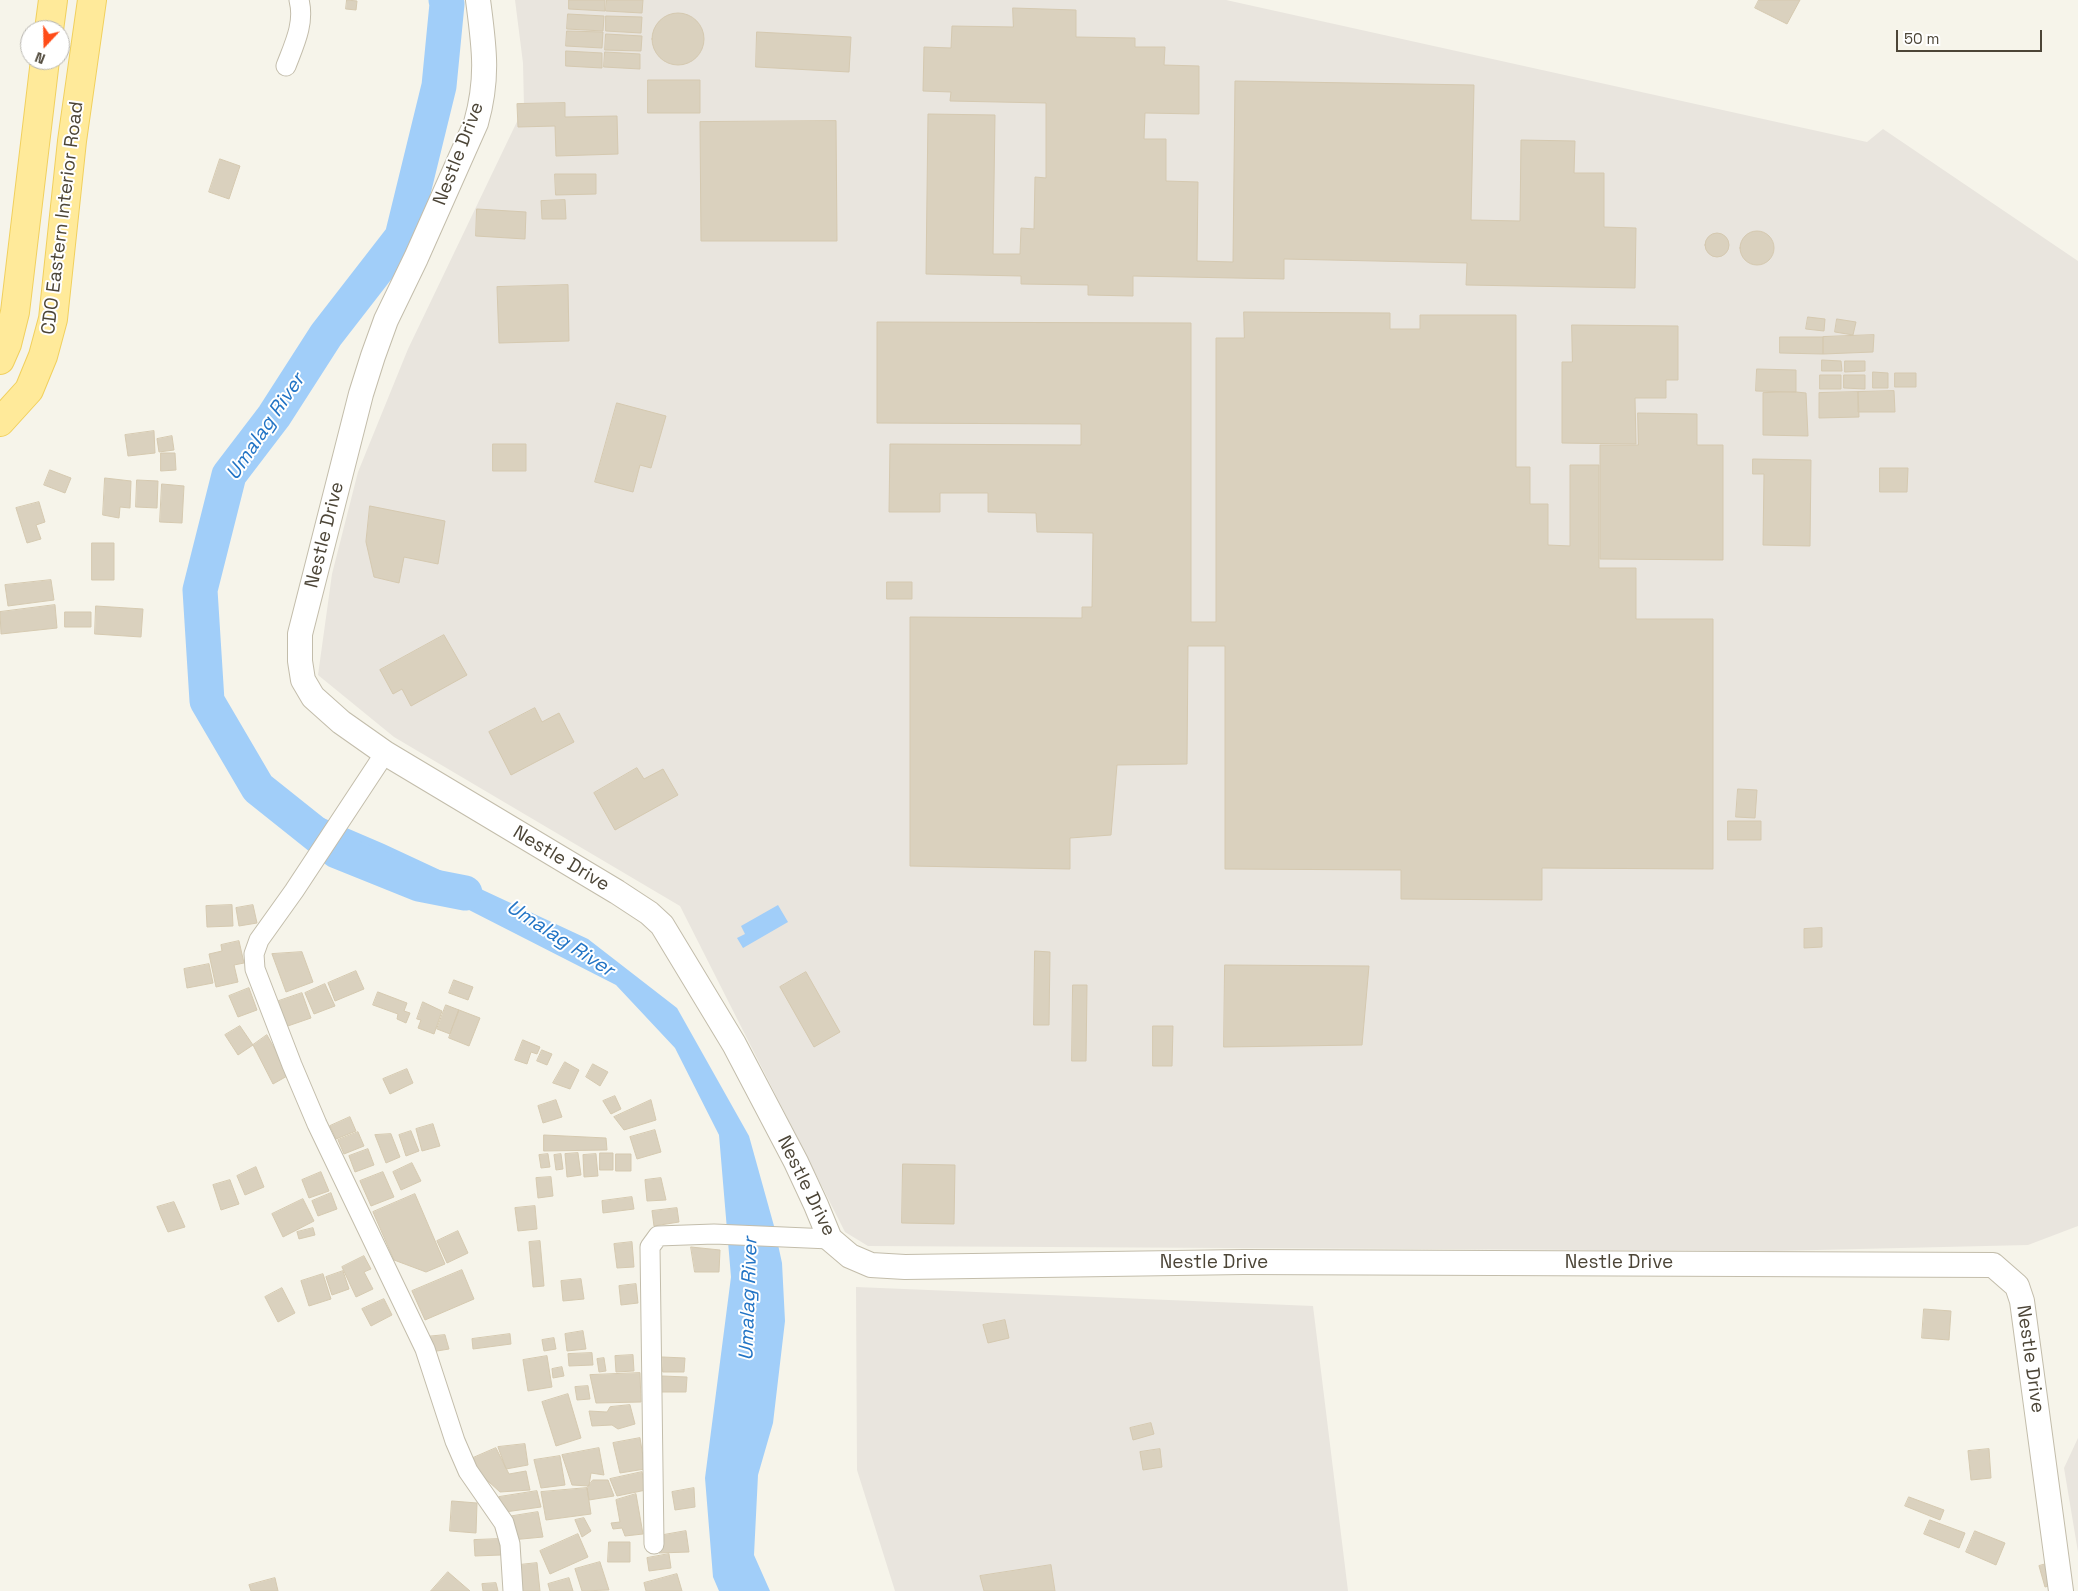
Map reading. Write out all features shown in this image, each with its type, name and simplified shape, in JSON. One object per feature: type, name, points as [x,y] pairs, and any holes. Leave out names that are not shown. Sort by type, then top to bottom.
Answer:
[{"type":"main road","points":[[50,20],[53,0]]},
{"type":"main road","name":"CDO Eastern Interior Road","points":[[0,422],[29,390],[43,356],[53,319],[72,142],[92,0]]},
{"type":"main road","name":"CDO Eastern Interior Road","points":[[0,360],[15,312],[44,70]]},
{"type":"street","points":[[286,66],[300,29],[301,7],[299,0]]},
{"type":"street","name":"Nestle Drive","points":[[478,0],[485,61],[481,103],[476,123],[386,320],[361,394],[300,634],[300,661],[303,680],[313,697],[341,722],[385,753],[617,892],[649,913],[662,925],[734,1044],[796,1162],[830,1239],[850,1256],[871,1265],[905,1267],[1244,1262],[1992,1266],[2018,1286],[2022,1301],[2062,1591]]},
{"type":"street","points":[[385,753],[294,891],[259,940],[254,954],[255,969],[292,1065],[314,1115],[425,1349],[455,1441],[468,1471],[504,1523],[510,1544],[513,1591]]},
{"type":"street","points":[[654,1544],[650,1247],[658,1236],[714,1234],[830,1239]]},
{"type":"shaded area","points":[[515,0],[1226,0],[1867,142],[1883,129],[2078,261],[2078,1226],[2028,1245],[1774,1251],[868,1246],[845,1232],[680,906],[394,737],[318,675],[332,574],[358,472],[408,349],[524,107],[523,63]]},
{"type":"shaded area","points":[[856,1287],[1313,1306],[1348,1591],[895,1591],[857,1470]]},
{"type":"shaded area","points":[[2078,1438],[2078,1552],[2064,1468]]},
{"type":"water","points":[[272,796],[384,844],[588,939],[677,1008],[749,1136],[774,1226],[782,1263],[785,1321],[773,1423],[758,1475],[754,1555],[770,1591],[719,1591],[713,1577],[705,1478],[731,1277],[719,1135],[675,1048],[616,985],[371,860]]},
{"type":"water","points":[[778,905],[788,922],[743,948],[737,938],[745,934],[741,926]]},
{"type":"building","points":[[347,0],[357,1],[356,10],[346,9]]},
{"type":"building","points":[[569,0],[605,0],[605,11],[569,9]]},
{"type":"building","points":[[607,0],[643,0],[642,13],[606,11]]},
{"type":"building","points":[[1759,0],[1800,0],[1787,24],[1755,8]]},
{"type":"building","points":[[1013,8],[1076,10],[1076,37],[1135,38],[1135,47],[1165,47],[1164,65],[1199,66],[1199,114],[1145,113],[1144,139],[1166,139],[1166,181],[1198,182],[1197,261],[1233,262],[1235,81],[1474,85],[1471,220],[1520,221],[1521,140],[1575,141],[1574,173],[1604,173],[1604,227],[1636,228],[1635,288],[1466,285],[1467,263],[1284,259],[1284,279],[1133,276],[1133,296],[1088,295],[1088,285],[1021,284],[1021,276],[926,274],[928,114],[995,115],[993,254],[1020,254],[1021,228],[1034,229],[1035,177],[1046,178],[1046,103],[950,101],[951,92],[923,91],[924,47],[951,48],[952,26],[1013,27]]},
{"type":"building","points":[[678,13],[692,17],[700,25],[704,39],[700,53],[692,61],[678,65],[664,61],[656,53],[652,39],[656,25],[664,17]]},
{"type":"building","points":[[568,14],[604,16],[603,31],[567,29]]},
{"type":"building","points":[[606,16],[642,17],[641,33],[606,31]]},
{"type":"building","points":[[567,31],[603,32],[602,48],[566,46]]},
{"type":"building","points":[[757,32],[851,37],[849,72],[756,67]]},
{"type":"building","points":[[606,34],[642,36],[641,51],[605,50]]},
{"type":"building","points":[[566,51],[602,53],[602,68],[566,66]]},
{"type":"building","points":[[605,52],[640,54],[640,69],[604,67]]},
{"type":"building","points":[[648,80],[700,80],[700,113],[648,113]]},
{"type":"building","points":[[565,103],[565,117],[617,116],[618,154],[556,156],[555,126],[518,127],[517,104]]},
{"type":"building","points":[[836,121],[837,241],[701,241],[700,122]]},
{"type":"building","points":[[220,159],[240,166],[229,199],[209,192]]},
{"type":"building","points":[[555,174],[596,174],[596,194],[556,195]]},
{"type":"building","points":[[565,200],[566,219],[542,219],[541,201]]},
{"type":"building","points":[[477,209],[526,212],[525,239],[476,236]]},
{"type":"building","points":[[1757,231],[1769,236],[1774,248],[1769,260],[1757,265],[1745,260],[1740,248],[1745,236]]},
{"type":"building","points":[[1717,233],[1722,234],[1728,240],[1728,250],[1722,256],[1717,257],[1712,256],[1706,250],[1705,245],[1706,240],[1712,234]]},
{"type":"building","points":[[568,285],[569,341],[499,343],[497,287]]},
{"type":"building","points":[[1244,312],[1390,313],[1390,329],[1420,329],[1420,315],[1516,315],[1516,467],[1530,467],[1530,504],[1548,504],[1548,545],[1570,546],[1570,465],[1599,465],[1599,568],[1636,568],[1636,619],[1713,619],[1713,869],[1542,868],[1542,900],[1401,899],[1401,870],[1225,869],[1225,646],[1188,646],[1187,764],[1117,765],[1111,835],[1070,838],[1070,869],[910,866],[910,617],[1082,618],[1082,607],[1092,607],[1093,533],[1037,532],[1036,513],[988,512],[988,493],[940,493],[940,512],[889,512],[890,444],[1081,445],[1081,424],[877,423],[877,322],[1191,323],[1191,622],[1216,622],[1216,338],[1244,338]]},
{"type":"building","points":[[1808,317],[1825,319],[1824,331],[1806,329]]},
{"type":"building","points":[[1837,319],[1856,322],[1853,335],[1835,332]]},
{"type":"building","points":[[1572,325],[1678,326],[1678,380],[1666,380],[1666,398],[1635,398],[1636,444],[1562,443],[1562,362],[1572,362]]},
{"type":"building","points":[[1874,335],[1873,352],[1823,354],[1823,337]]},
{"type":"building","points":[[1780,337],[1823,337],[1823,354],[1780,353]]},
{"type":"building","points":[[1822,360],[1841,361],[1842,371],[1822,371]]},
{"type":"building","points":[[1845,361],[1865,361],[1865,371],[1845,372]]},
{"type":"building","points":[[1757,369],[1796,370],[1796,392],[1756,391]]},
{"type":"building","points":[[1873,372],[1888,373],[1888,388],[1873,388]]},
{"type":"building","points":[[1895,373],[1916,373],[1916,387],[1895,387]]},
{"type":"building","points":[[1820,375],[1841,375],[1841,389],[1820,389]]},
{"type":"building","points":[[1844,375],[1865,375],[1865,389],[1844,388]]},
{"type":"building","points":[[1894,391],[1895,412],[1858,412],[1858,392]]},
{"type":"building","points":[[1858,392],[1859,417],[1819,418],[1819,393]]},
{"type":"building","points":[[1763,393],[1806,393],[1808,436],[1763,435]]},
{"type":"building","points":[[617,403],[666,416],[651,468],[640,465],[633,492],[595,482]]},
{"type":"building","points":[[1638,413],[1697,414],[1697,445],[1723,445],[1723,560],[1600,559],[1600,445],[1638,445]]},
{"type":"building","points":[[154,431],[155,453],[128,456],[125,435]]},
{"type":"building","points":[[172,436],[174,450],[159,452],[157,439]]},
{"type":"building","points":[[493,444],[526,444],[526,471],[493,471]]},
{"type":"building","points":[[161,453],[175,453],[176,470],[161,471]]},
{"type":"building","points":[[1753,459],[1811,460],[1810,546],[1763,545],[1764,474],[1753,474]]},
{"type":"building","points":[[1880,468],[1908,468],[1907,492],[1880,492]]},
{"type":"building","points":[[50,470],[71,478],[65,493],[44,485]]},
{"type":"building","points":[[105,478],[131,481],[130,508],[120,507],[119,518],[103,515]]},
{"type":"building","points":[[137,480],[158,481],[157,508],[136,507]]},
{"type":"building","points":[[162,484],[184,486],[182,523],[160,522]]},
{"type":"building","points":[[39,502],[45,522],[36,525],[41,539],[27,543],[16,508]]},
{"type":"building","points":[[370,506],[445,521],[438,564],[404,557],[399,583],[374,577],[366,542]]},
{"type":"building","points":[[92,543],[114,543],[114,580],[92,580]]},
{"type":"building","points":[[51,580],[54,600],[8,606],[5,585]]},
{"type":"building","points":[[887,582],[912,582],[912,599],[887,599]]},
{"type":"building","points":[[55,605],[57,628],[1,634],[0,612]]},
{"type":"building","points":[[96,606],[143,609],[141,637],[95,634]]},
{"type":"building","points":[[65,612],[91,612],[91,627],[65,627]]},
{"type":"building","points":[[444,635],[467,675],[411,706],[402,689],[393,694],[380,670]]},
{"type":"building","points":[[535,708],[542,722],[559,713],[574,742],[511,775],[489,732]]},
{"type":"building","points":[[637,768],[644,779],[663,769],[678,795],[615,830],[594,793]]},
{"type":"building","points":[[1738,789],[1757,790],[1755,818],[1736,817]]},
{"type":"building","points":[[1728,821],[1761,821],[1761,840],[1728,840]]},
{"type":"building","points":[[232,905],[233,926],[207,927],[206,906]]},
{"type":"building","points":[[253,905],[257,923],[239,926],[236,908]]},
{"type":"building","points":[[1822,928],[1822,947],[1804,948],[1804,929]]},
{"type":"building","points":[[239,941],[244,963],[234,965],[238,982],[216,987],[209,954],[222,951],[221,945]]},
{"type":"building","points":[[1035,951],[1050,952],[1049,1025],[1034,1025]]},
{"type":"building","points":[[302,952],[313,982],[286,992],[272,954]]},
{"type":"building","points":[[209,964],[213,983],[187,988],[184,969]]},
{"type":"building","points":[[1225,965],[1369,966],[1362,1045],[1224,1047]]},
{"type":"building","points":[[356,971],[364,989],[335,1001],[328,983]]},
{"type":"building","points":[[806,972],[840,1032],[814,1047],[780,987]]},
{"type":"building","points":[[454,980],[473,987],[468,1000],[449,993]]},
{"type":"building","points":[[325,984],[335,1006],[314,1014],[305,993]]},
{"type":"building","points":[[1073,985],[1087,985],[1086,1061],[1072,1061]]},
{"type":"building","points":[[249,988],[257,1010],[238,1017],[229,996]]},
{"type":"building","points":[[378,992],[407,1003],[404,1011],[410,1013],[406,1023],[397,1019],[398,1014],[373,1005]]},
{"type":"building","points":[[302,993],[311,1018],[282,1028],[273,1003]]},
{"type":"building","points":[[423,1002],[442,1011],[434,1034],[418,1028],[421,1020],[417,1019]]},
{"type":"building","points":[[446,1005],[459,1010],[450,1034],[437,1029]]},
{"type":"building","points":[[459,1010],[480,1018],[469,1046],[449,1038]]},
{"type":"building","points":[[240,1026],[253,1045],[238,1055],[225,1035]]},
{"type":"building","points":[[1153,1026],[1173,1026],[1172,1066],[1153,1066]]},
{"type":"building","points":[[267,1035],[289,1075],[273,1084],[253,1045]]},
{"type":"building","points":[[523,1040],[540,1047],[537,1054],[531,1052],[527,1064],[515,1060]]},
{"type":"building","points":[[542,1050],[552,1054],[547,1065],[537,1061]]},
{"type":"building","points":[[565,1062],[579,1070],[570,1089],[553,1083]]},
{"type":"building","points":[[593,1064],[608,1072],[600,1086],[586,1077]]},
{"type":"building","points":[[407,1069],[413,1083],[390,1094],[383,1079]]},
{"type":"building","points":[[615,1096],[621,1109],[611,1114],[603,1101]]},
{"type":"building","points":[[556,1100],[562,1117],[543,1123],[538,1106]]},
{"type":"building","points":[[651,1100],[656,1120],[624,1130],[614,1117]]},
{"type":"building","points":[[350,1117],[356,1131],[336,1139],[330,1126]]},
{"type":"building","points":[[433,1124],[440,1146],[422,1151],[416,1129]]},
{"type":"building","points":[[655,1130],[661,1152],[637,1159],[630,1137]]},
{"type":"building","points":[[411,1131],[419,1151],[406,1156],[399,1135]]},
{"type":"building","points":[[358,1132],[364,1146],[344,1154],[338,1140]]},
{"type":"building","points":[[391,1134],[400,1157],[386,1163],[375,1135]]},
{"type":"building","points":[[544,1135],[606,1138],[607,1150],[544,1151]]},
{"type":"building","points":[[368,1149],[374,1165],[355,1172],[349,1156]]},
{"type":"building","points":[[578,1153],[581,1175],[567,1177],[565,1154]]},
{"type":"building","points":[[600,1153],[613,1153],[613,1170],[600,1170]]},
{"type":"building","points":[[548,1154],[550,1167],[541,1168],[539,1155]]},
{"type":"building","points":[[561,1154],[563,1169],[556,1170],[554,1155]]},
{"type":"building","points":[[596,1154],[598,1176],[584,1177],[583,1155]]},
{"type":"building","points":[[616,1154],[631,1154],[631,1171],[616,1171]]},
{"type":"building","points":[[412,1163],[421,1181],[401,1190],[393,1172]]},
{"type":"building","points":[[903,1164],[955,1165],[954,1224],[902,1223]]},
{"type":"building","points":[[256,1167],[264,1187],[245,1195],[237,1176]]},
{"type":"building","points":[[321,1172],[329,1191],[309,1198],[302,1180]]},
{"type":"building","points":[[383,1172],[394,1197],[371,1206],[360,1181]]},
{"type":"building","points":[[551,1177],[553,1196],[538,1198],[536,1178]]},
{"type":"building","points":[[661,1178],[666,1200],[647,1201],[645,1180]]},
{"type":"building","points":[[230,1180],[239,1204],[221,1210],[213,1185]]},
{"type":"building","points":[[331,1193],[337,1209],[318,1216],[312,1201]]},
{"type":"building","points":[[415,1194],[445,1264],[426,1272],[394,1260],[373,1212]]},
{"type":"building","points":[[632,1197],[634,1209],[603,1213],[602,1201]]},
{"type":"building","points":[[303,1199],[314,1221],[283,1237],[272,1214]]},
{"type":"building","points":[[174,1202],[185,1227],[168,1232],[157,1207]]},
{"type":"building","points":[[535,1206],[537,1229],[518,1231],[515,1208]]},
{"type":"building","points":[[677,1208],[679,1222],[654,1226],[652,1211]]},
{"type":"building","points":[[313,1228],[315,1235],[299,1239],[297,1232]]},
{"type":"building","points":[[458,1231],[468,1253],[447,1263],[437,1241]]},
{"type":"building","points":[[540,1241],[544,1286],[533,1287],[529,1242]]},
{"type":"building","points":[[632,1242],[634,1267],[617,1268],[614,1244]]},
{"type":"building","points":[[691,1247],[720,1250],[719,1272],[695,1272]]},
{"type":"building","points":[[364,1256],[371,1269],[364,1272],[373,1289],[356,1297],[342,1267]]},
{"type":"building","points":[[462,1270],[474,1299],[425,1320],[412,1291]]},
{"type":"building","points":[[343,1271],[349,1289],[332,1295],[326,1277]]},
{"type":"building","points":[[323,1274],[331,1299],[309,1306],[301,1281]]},
{"type":"building","points":[[581,1279],[584,1299],[563,1301],[561,1281]]},
{"type":"building","points":[[636,1284],[638,1303],[621,1305],[619,1286]]},
{"type":"building","points":[[282,1288],[295,1313],[278,1322],[265,1297]]},
{"type":"building","points":[[384,1299],[392,1315],[371,1326],[362,1309]]},
{"type":"building","points":[[1924,1309],[1951,1311],[1949,1340],[1922,1338]]},
{"type":"building","points":[[1005,1320],[1009,1338],[988,1343],[983,1325]]},
{"type":"building","points":[[583,1331],[586,1349],[567,1351],[565,1334]]},
{"type":"building","points":[[510,1334],[511,1344],[473,1349],[472,1339]]},
{"type":"building","points":[[445,1335],[449,1349],[431,1352],[425,1337]]},
{"type":"building","points":[[554,1338],[556,1349],[544,1351],[542,1340]]},
{"type":"building","points":[[592,1353],[593,1365],[569,1366],[568,1354]]},
{"type":"building","points":[[633,1355],[634,1371],[616,1372],[615,1356]]},
{"type":"building","points":[[547,1356],[552,1387],[528,1391],[523,1360]]},
{"type":"building","points":[[662,1357],[685,1358],[684,1372],[663,1372]]},
{"type":"building","points":[[604,1358],[606,1371],[599,1372],[597,1359]]},
{"type":"building","points":[[562,1367],[564,1376],[553,1378],[552,1369]]},
{"type":"building","points":[[640,1373],[641,1402],[596,1403],[590,1375]]},
{"type":"building","points":[[662,1376],[687,1377],[686,1392],[660,1392]]},
{"type":"building","points":[[588,1386],[590,1399],[577,1400],[575,1387]]},
{"type":"building","points":[[568,1394],[581,1438],[556,1446],[542,1402]]},
{"type":"building","points":[[630,1405],[635,1424],[618,1429],[612,1425],[592,1426],[589,1411],[607,1412],[610,1407]]},
{"type":"building","points":[[1151,1423],[1154,1434],[1133,1440],[1130,1428]]},
{"type":"building","points":[[640,1438],[645,1469],[620,1473],[613,1443]]},
{"type":"building","points":[[525,1444],[528,1465],[506,1469],[498,1447]]},
{"type":"building","points":[[496,1448],[509,1474],[526,1471],[530,1490],[500,1492],[466,1461]]},
{"type":"building","points":[[599,1448],[604,1475],[591,1473],[589,1486],[572,1485],[562,1455]]},
{"type":"building","points":[[1160,1449],[1162,1467],[1143,1470],[1140,1452]]},
{"type":"building","points":[[1989,1449],[1991,1478],[1971,1480],[1968,1451]]},
{"type":"building","points":[[560,1456],[565,1485],[541,1488],[534,1460]]},
{"type":"building","points":[[642,1472],[646,1490],[617,1496],[610,1479]]},
{"type":"building","points":[[593,1480],[608,1480],[614,1496],[589,1500],[587,1488]]},
{"type":"building","points":[[587,1488],[591,1514],[546,1520],[541,1492]]},
{"type":"building","points":[[694,1488],[695,1507],[675,1510],[672,1492]]},
{"type":"building","points":[[537,1491],[541,1507],[505,1512],[499,1497]]},
{"type":"building","points":[[636,1494],[643,1534],[625,1536],[622,1528],[613,1529],[611,1523],[620,1522],[616,1500]]},
{"type":"building","points":[[1909,1497],[1944,1510],[1940,1520],[1905,1506]]},
{"type":"building","points":[[452,1501],[477,1503],[476,1533],[450,1531]]},
{"type":"building","points":[[538,1512],[543,1537],[511,1540],[507,1517]]},
{"type":"building","points":[[584,1518],[591,1531],[582,1537],[575,1520]]},
{"type":"building","points":[[1930,1520],[1965,1533],[1959,1548],[1924,1534]]},
{"type":"building","points":[[686,1531],[689,1552],[659,1553],[658,1536]]},
{"type":"building","points":[[1975,1531],[2005,1543],[1996,1565],[1966,1552]]},
{"type":"building","points":[[578,1534],[588,1557],[550,1574],[540,1551]]},
{"type":"building","points":[[500,1539],[501,1555],[475,1556],[474,1540]]},
{"type":"building","points":[[609,1542],[630,1542],[630,1562],[608,1562]]},
{"type":"building","points":[[669,1554],[671,1568],[649,1571],[647,1558]]},
{"type":"building","points":[[600,1562],[609,1590],[582,1591],[575,1569]]},
{"type":"building","points":[[537,1563],[540,1591],[522,1591],[519,1565]]},
{"type":"building","points":[[2050,1563],[2056,1584],[2045,1587],[2039,1566]]},
{"type":"building","points":[[1051,1565],[1055,1591],[984,1591],[980,1576]]},
{"type":"building","points":[[448,1572],[470,1591],[431,1591]]},
{"type":"building","points":[[677,1574],[682,1591],[646,1591],[644,1583]]},
{"type":"building","points":[[275,1578],[278,1591],[251,1591],[249,1585]]},
{"type":"building","points":[[569,1578],[573,1591],[550,1591],[548,1584]]},
{"type":"building","points":[[496,1583],[498,1591],[483,1591],[482,1584]]},
{"type":"waterway","name":"Umalag River","points":[[446,0],[439,86],[402,237],[326,335],[274,416],[229,475],[200,590],[207,701],[258,788],[337,851],[419,884],[465,893]]}]
